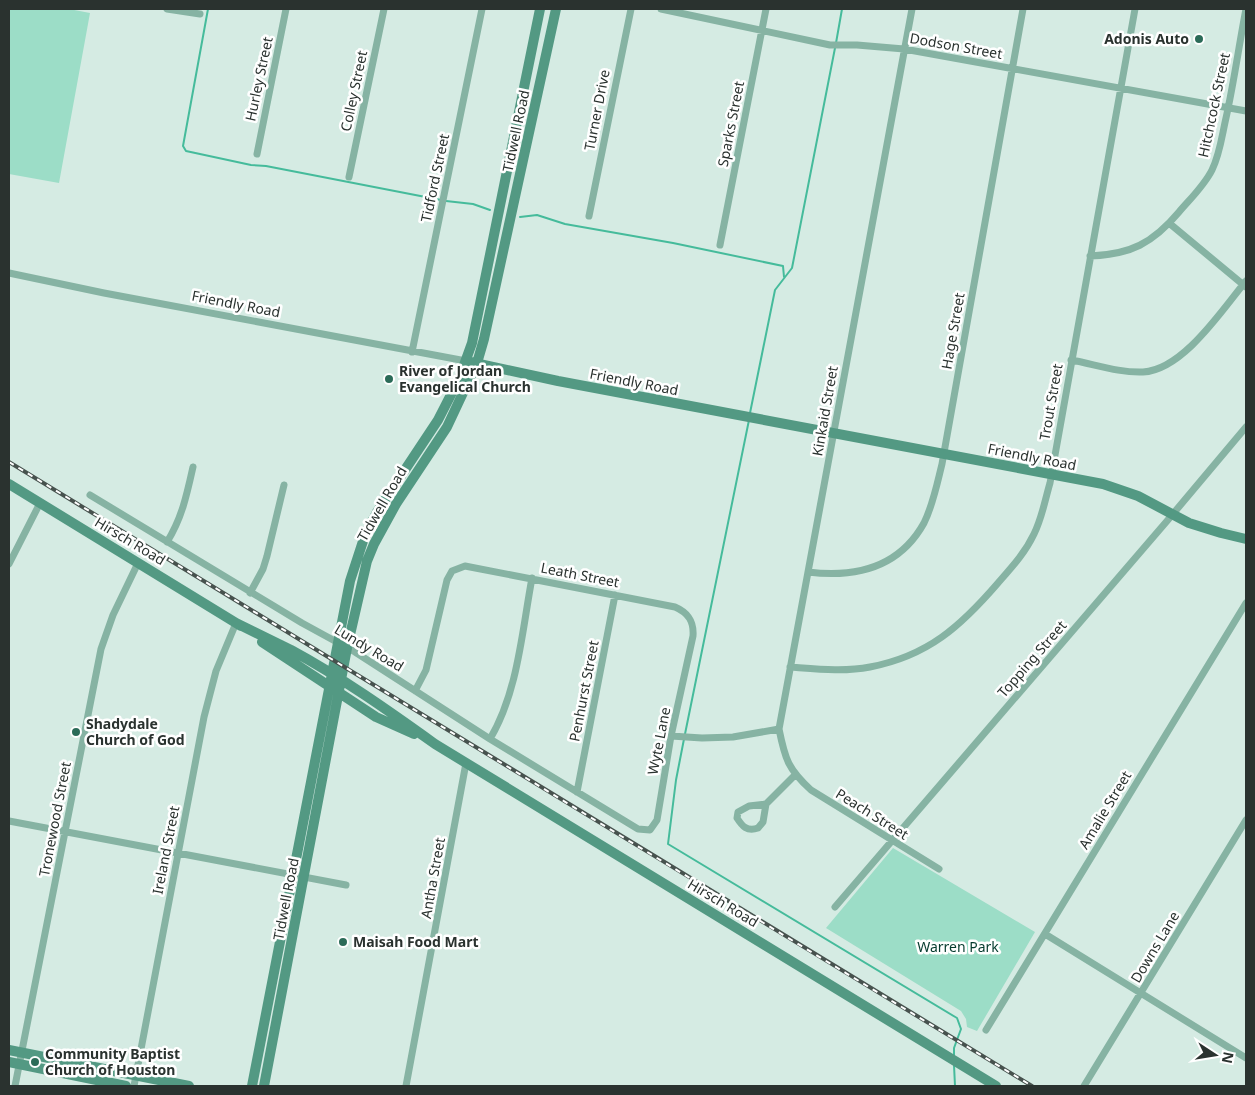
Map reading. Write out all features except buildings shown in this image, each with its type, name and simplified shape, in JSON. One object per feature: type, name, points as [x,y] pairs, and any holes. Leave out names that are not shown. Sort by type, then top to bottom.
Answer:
[{"type":"main road","name":"Tidwell Road","points":[[252,1086],[350,581],[364,539],[378,512],[421,456],[447,427],[477,363],[484,339],[524,80],[540,9]]},
{"type":"main road","name":"Tidwell Road","points":[[264,1086],[360,588],[374,544],[421,456],[466,361],[496,261],[541,83],[556,9]]},
{"type":"main road","points":[[524,80],[541,83]]},
{"type":"main road","name":"Friendly Road","points":[[466,361],[749,418],[1103,484],[1125,490],[1189,523],[1246,539]]},
{"type":"main road","name":"Hirsch Road","points":[[9,484],[236,623],[376,717],[435,744]]},
{"type":"main road","points":[[364,539],[374,544]]},
{"type":"main road","name":"Hirsch Road","points":[[236,623],[291,650],[342,680],[435,744],[996,1086]]},
{"type":"main road","points":[[308,798],[319,800]]},
{"type":"main road","points":[[271,991],[282,993]]},
{"type":"main road","points":[[9,1050],[189,1086]]},
{"type":"main road","points":[[14,1063],[126,1086]]},
{"type":"street","points":[[167,9],[200,14]]},
{"type":"street","name":"Hurley Street","points":[[257,154],[286,9]]},
{"type":"street","name":"Colley Street","points":[[349,178],[384,9]]},
{"type":"street","name":"Tidford Street","points":[[412,352],[482,9]]},
{"type":"street","name":"Turner Drive","points":[[589,216],[631,9]]},
{"type":"street","name":"Dodson Street","points":[[661,9],[823,43],[904,49],[1246,111]]},
{"type":"street","name":"Sparks Street","points":[[720,245],[766,9]]},
{"type":"street","name":"Kinkaid Street","points":[[795,775],[785,757],[779,729],[912,9]]},
{"type":"street","name":"Hage Street","points":[[808,572],[829,574],[857,572],[883,563],[906,546],[917,533],[929,512],[944,455],[1023,9]]},
{"type":"street","name":"Trout Street","points":[[790,666],[837,670],[869,668],[899,660],[943,637],[973,612],[1021,557],[1036,532],[1051,475],[1135,9]]},
{"type":"street","name":"Hitchcock Street","points":[[1090,256],[1106,256],[1128,251],[1149,241],[1169,224],[1212,170],[1220,146],[1246,9]]},
{"type":"street","points":[[1071,360],[1131,371],[1149,371],[1167,366],[1197,340],[1245,284],[1169,224]]},
{"type":"street","name":"Friendly Road","points":[[9,273],[104,293],[466,361]]},
{"type":"street","name":"Topping Street","points":[[835,907],[1246,427]]},
{"type":"street","points":[[167,542],[178,523],[184,506],[193,467]]},
{"type":"street","points":[[250,593],[268,556],[284,484]]},
{"type":"street","name":"Lundy Road","points":[[90,495],[250,593],[347,648],[490,739],[634,827]]},
{"type":"street","points":[[9,564],[40,503]]},
{"type":"street","name":"Tronewood Street","points":[[15,1086],[14,1063],[21,1053],[101,649],[113,615],[138,563]]},
{"type":"street","name":"Leath Street","points":[[415,691],[426,670],[447,580],[452,572],[465,566],[675,607],[688,615],[693,625],[692,638]]},
{"type":"street","points":[[490,739],[501,721],[508,702],[532,578]]},
{"type":"street","name":"Penhurst Street","points":[[577,792],[615,595]]},
{"type":"street","name":"Amalie Street","points":[[986,1030],[1246,603]]},
{"type":"street","name":"Ireland Street","points":[[134,1086],[204,717],[216,671],[236,623]]},
{"type":"street","name":"Wyte Lane","points":[[634,827],[650,830],[657,820],[675,736],[692,638]]},
{"type":"street","points":[[675,736],[693,738],[733,737],[779,729]]},
{"type":"street","name":"Antha Street","points":[[406,1086],[466,763]]},
{"type":"street","points":[[766,804],[744,807],[738,812],[737,818],[745,828],[753,830],[758,828],[763,822],[766,804],[795,775]]},
{"type":"street","name":"Peach Street","points":[[795,775],[822,797],[939,868]]},
{"type":"street","name":"Downs Lane","points":[[1084,1086],[1246,820]]},
{"type":"street","points":[[9,821],[346,885]]},
{"type":"street","points":[[1045,934],[1246,1058]]},
{"type":"green space","points":[[9,9],[69,9],[90,13],[59,183],[9,174]]},
{"type":"green space","name":"Warren Park","points":[[893,848],[1035,932],[977,1031],[967,1027],[966,1019],[961,1011],[826,928]]},
{"type":"waterway","points":[[208,9],[183,146],[186,151],[441,200]]},
{"type":"waterway","points":[[836,43],[842,9]]},
{"type":"waterway","points":[[750,413],[775,290],[792,268],[835,48]]},
{"type":"waterway","points":[[446,201],[473,204],[490,210]]},
{"type":"waterway","points":[[520,217],[537,215],[565,224],[673,243],[783,266],[784,277]]},
{"type":"waterway","points":[[685,734],[749,420]]},
{"type":"waterway","points":[[684,739],[676,780],[668,844],[957,1018],[961,1029],[954,1048],[954,1055]]},
{"type":"waterway","points":[[954,1065],[955,1086]]},
{"type":"railway","points":[[9,462],[1032,1086]]},
{"type":"place","name":"Adonis Auto","points":[[1199,39]]},
{"type":"place","name":"River of Jordan Evangelical Church","points":[[389,379]]},
{"type":"place","name":"Shadydale Church of God","points":[[76,732]]},
{"type":"place","name":"Maisah Food Mart","points":[[343,942]]},
{"type":"place","name":"Community Baptist Church of Houston","points":[[35,1062]]}]
